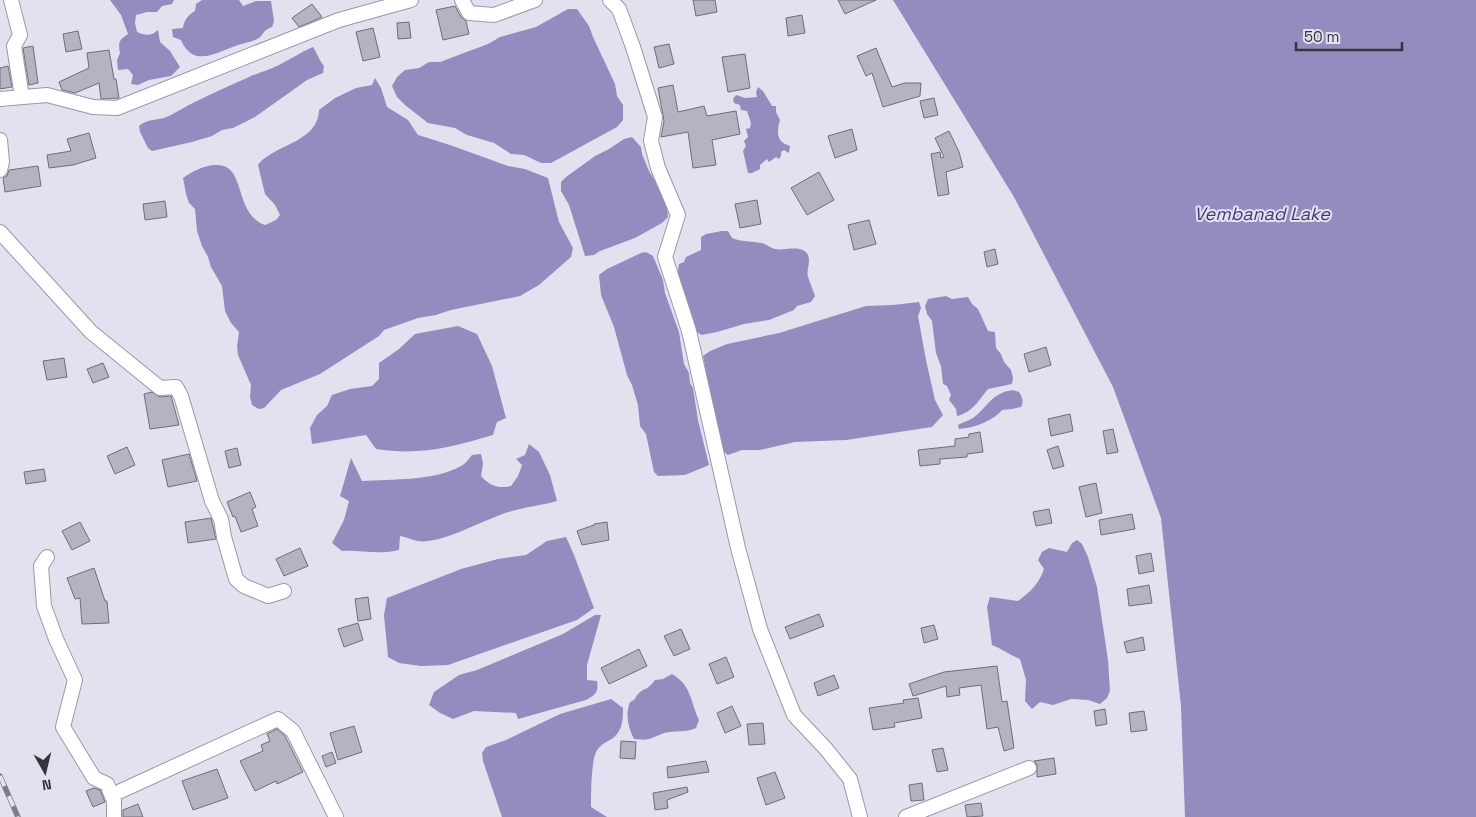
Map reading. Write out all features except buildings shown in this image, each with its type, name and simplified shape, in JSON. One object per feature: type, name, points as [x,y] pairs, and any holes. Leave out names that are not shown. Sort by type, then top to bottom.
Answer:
[{"type":"street","points":[[11,0],[20,35],[14,46],[22,97]]},
{"type":"street","points":[[0,99],[47,95],[93,107],[118,108],[339,20],[411,0]]},
{"type":"street","points":[[462,0],[469,13],[494,15],[535,0]]},
{"type":"street","points":[[610,0],[619,9],[655,117],[651,141],[658,168],[678,215],[665,257],[689,331],[738,548],[760,629],[794,715],[826,749],[850,779],[860,817]]},
{"type":"street","points":[[0,140],[2,162],[0,170]]},
{"type":"street","points":[[0,232],[91,332],[160,388],[176,388],[181,396],[212,501],[221,519],[224,537],[236,578],[244,586],[268,596],[284,590]]},
{"type":"street","points":[[47,557],[41,566],[44,606],[74,680],[63,727],[94,778],[107,784],[114,802],[114,817]]},
{"type":"street","points":[[112,795],[278,719],[293,731],[336,817]]},
{"type":"street","points":[[906,817],[1029,768]]},
{"type":"water","points":[[110,0],[174,0],[172,4],[162,6],[157,12],[136,15],[135,23],[137,32],[143,34],[148,35],[158,30],[160,42],[170,51],[180,67],[171,76],[149,80],[138,85],[131,84],[133,75],[128,69],[118,70],[119,44],[128,34],[121,15]]},
{"type":"water","points":[[202,0],[239,0],[243,6],[256,1],[271,1],[274,21],[272,27],[255,40],[214,54],[199,56],[192,54],[186,49],[181,40],[173,37],[172,29],[183,28],[187,18],[195,11],[196,4]]},
{"type":"water","name":"Vembanad Lake","points":[[893,0],[1476,0],[1476,817],[1185,817],[1181,706],[1161,518],[1113,387],[1014,197]]},
{"type":"water","points":[[568,9],[577,9],[589,26],[615,84],[617,96],[623,105],[623,120],[617,127],[551,163],[541,163],[524,155],[511,154],[494,143],[467,135],[455,128],[428,123],[397,97],[392,86],[397,77],[405,70],[419,68],[429,62],[440,62],[488,44],[500,37],[536,27]]},
{"type":"water","points":[[313,47],[324,66],[323,73],[307,80],[255,117],[233,128],[222,130],[212,136],[192,142],[152,151],[148,148],[140,132],[139,126],[142,123],[167,117],[208,95],[275,67]]},
{"type":"water","points":[[375,78],[381,88],[387,107],[408,120],[418,135],[548,178],[559,222],[573,248],[571,257],[539,285],[520,296],[418,318],[384,330],[379,336],[320,374],[281,390],[264,408],[259,409],[252,405],[250,397],[251,385],[238,355],[239,332],[231,323],[225,311],[222,286],[202,246],[197,231],[195,209],[189,203],[183,178],[207,166],[225,166],[232,172],[248,211],[255,219],[265,225],[276,220],[280,215],[275,205],[265,194],[258,165],[274,152],[294,142],[311,130],[317,121],[319,110],[335,98],[356,88],[372,85]]},
{"type":"water","points":[[758,87],[763,91],[772,106],[776,106],[776,112],[780,120],[778,134],[780,140],[790,146],[789,153],[784,150],[781,152],[779,159],[776,157],[769,162],[767,159],[760,165],[760,169],[748,173],[743,151],[746,146],[744,141],[748,137],[746,129],[750,128],[751,123],[747,111],[741,110],[740,105],[734,103],[733,99],[736,95],[745,98],[757,97]]},
{"type":"water","points":[[632,137],[641,147],[649,171],[660,189],[667,207],[668,217],[662,223],[635,238],[594,255],[585,256],[569,205],[561,191],[561,182],[595,156],[624,139]]},
{"type":"water","points":[[728,231],[732,238],[739,240],[762,243],[775,249],[798,249],[805,252],[809,258],[808,277],[815,296],[811,302],[797,306],[794,310],[769,320],[744,324],[702,335],[698,333],[680,290],[679,264],[684,262],[686,257],[701,250],[701,237],[706,234]]},
{"type":"water","points":[[646,252],[653,256],[663,280],[665,293],[679,332],[684,364],[689,373],[690,383],[693,388],[698,420],[709,465],[685,475],[658,476],[654,472],[646,434],[640,426],[638,405],[627,375],[614,327],[601,295],[599,275],[607,269]]},
{"type":"water","points":[[946,296],[952,299],[968,297],[978,309],[988,331],[995,332],[996,348],[1011,370],[1013,378],[1012,384],[988,389],[971,409],[957,416],[956,409],[949,400],[951,395],[947,386],[943,384],[941,366],[936,353],[932,321],[927,314],[925,306],[928,299]]},
{"type":"water","points":[[919,302],[921,308],[918,316],[926,360],[935,400],[943,415],[932,427],[846,440],[795,442],[760,450],[742,450],[728,455],[720,449],[703,356],[727,344],[779,333],[866,306]]},
{"type":"water","points":[[458,326],[477,334],[492,366],[506,418],[497,422],[493,435],[449,447],[421,451],[376,449],[366,435],[312,444],[310,428],[317,415],[327,406],[332,395],[350,389],[372,386],[379,379],[379,363],[399,349],[415,334]]},
{"type":"water","points":[[1013,390],[1019,392],[1021,396],[1021,407],[1002,410],[983,423],[959,429],[958,425],[973,418],[995,397]]},
{"type":"water","points":[[529,444],[539,452],[550,475],[557,501],[505,513],[440,539],[418,541],[400,536],[399,550],[378,552],[342,551],[332,543],[344,520],[349,501],[340,496],[351,458],[362,481],[426,477],[451,471],[463,465],[472,455],[481,454],[483,464],[481,476],[495,486],[507,487],[511,486],[518,476],[522,465],[516,459],[525,455]]},
{"type":"water","points":[[566,537],[594,608],[577,620],[448,665],[421,666],[399,663],[388,657],[384,615],[387,598],[461,569],[498,559],[526,555],[547,541]]},
{"type":"water","points":[[1077,540],[1082,544],[1088,557],[1097,587],[1108,660],[1110,691],[1107,698],[1100,704],[1088,700],[1071,699],[1053,705],[1040,702],[1032,709],[1025,701],[1026,680],[1020,659],[992,645],[987,607],[990,597],[1018,601],[1040,579],[1044,569],[1038,560],[1042,552],[1049,548],[1067,552],[1072,543]]},
{"type":"water","points":[[595,615],[601,615],[587,665],[587,680],[597,681],[597,691],[586,700],[518,719],[516,713],[474,711],[453,719],[429,705],[434,692],[459,675],[477,670],[563,634]]},
{"type":"water","points":[[672,674],[679,679],[690,694],[699,720],[696,728],[664,733],[653,738],[634,739],[628,721],[630,702],[655,680],[663,679]]},
{"type":"water","points":[[611,699],[623,708],[622,725],[615,737],[601,746],[596,752],[591,787],[591,807],[607,817],[502,817],[483,761],[482,753],[486,747],[506,740],[560,714]]},
{"type":"railway","points":[[0,776],[18,817]]}]
